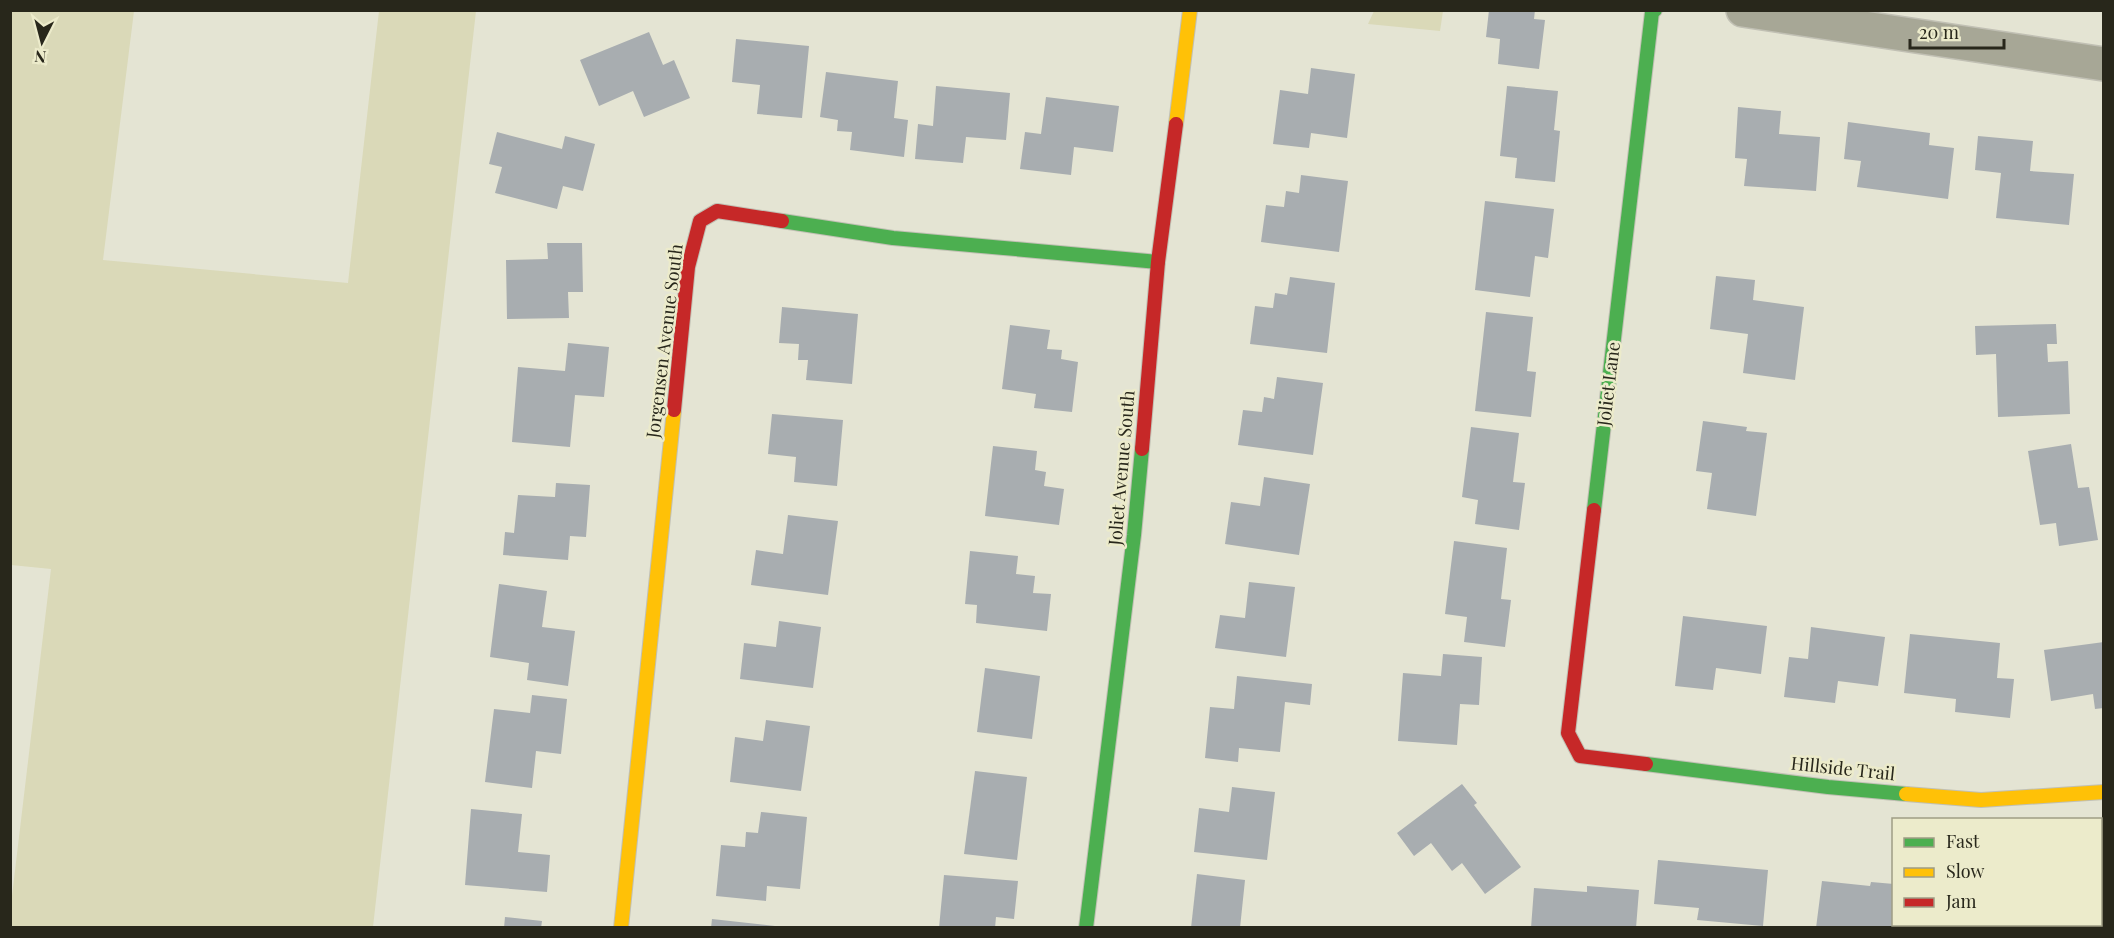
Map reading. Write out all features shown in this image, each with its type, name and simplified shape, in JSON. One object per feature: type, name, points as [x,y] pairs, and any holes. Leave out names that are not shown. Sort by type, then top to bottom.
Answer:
[{"type":"street","name":"Joliet Avenue South","points":[[1086,927],[1134,535],[1158,262],[1190,10]]},
{"type":"street","name":"Joliet Lane","points":[[1580,756],[1568,733],[1652,12],[1655,10]]},
{"type":"street","points":[[1743,10],[2103,64]]},
{"type":"street","name":"Jorgensen Avenue South","points":[[621,927],[688,267],[700,221],[717,211],[893,238],[1158,262]]},
{"type":"street","name":"Hillside Trail","points":[[1580,756],[1828,787],[1981,800],[2103,792]]},
{"type":"green space","points":[[10,11],[134,11],[103,260],[348,283],[379,11],[476,11],[373,927],[11,927],[11,904],[51,569],[11,565]]},
{"type":"green space","points":[[1374,11],[1443,11],[1440,31],[1368,24]]},
{"type":"building","points":[[1489,10],[1535,10],[1534,19],[1545,20],[1539,69],[1498,64],[1500,39],[1486,37]]},
{"type":"building","points":[[649,32],[663,65],[674,60],[690,98],[644,117],[633,91],[599,106],[580,60]]},
{"type":"building","points":[[736,39],[809,46],[802,118],[757,114],[760,85],[732,82]]},
{"type":"building","points":[[1311,68],[1355,74],[1347,138],[1311,133],[1309,148],[1273,144],[1280,90],[1308,94]]},
{"type":"building","points":[[826,72],[898,81],[894,118],[908,120],[904,157],[850,150],[852,132],[837,131],[838,120],[820,117]]},
{"type":"building","points":[[936,86],[1010,93],[1006,140],[966,137],[963,163],[915,159],[918,124],[933,126]]},
{"type":"building","points":[[1507,86],[1558,91],[1554,130],[1560,131],[1555,182],[1515,178],[1517,158],[1500,156]]},
{"type":"building","points":[[1046,97],[1119,106],[1113,152],[1074,147],[1071,175],[1020,169],[1025,132],[1041,134]]},
{"type":"building","points":[[1738,107],[1781,111],[1779,134],[1820,137],[1816,191],[1744,186],[1747,159],[1735,158]]},
{"type":"building","points":[[1848,122],[1930,133],[1929,145],[1954,148],[1948,199],[1857,187],[1861,161],[1844,159]]},
{"type":"building","points":[[497,132],[562,149],[565,136],[595,144],[583,191],[563,186],[557,209],[495,193],[502,167],[489,164]]},
{"type":"building","points":[[1978,136],[2033,141],[2030,171],[2074,174],[2069,225],[1996,218],[2001,173],[1975,170]]},
{"type":"building","points":[[1301,175],[1348,181],[1339,252],[1261,242],[1266,205],[1284,207],[1286,191],[1299,193]]},
{"type":"building","points":[[1485,201],[1554,209],[1548,258],[1535,256],[1530,297],[1475,290]]},
{"type":"building","points":[[547,243],[582,243],[583,292],[568,292],[569,318],[507,319],[506,260],[548,259]]},
{"type":"building","points":[[1716,276],[1755,280],[1753,300],[1804,307],[1795,380],[1743,373],[1748,334],[1710,329]]},
{"type":"building","points":[[1290,277],[1335,283],[1327,353],[1250,344],[1255,306],[1273,308],[1275,293],[1287,295]]},
{"type":"building","points":[[782,307],[858,314],[852,384],[806,380],[808,360],[798,360],[799,344],[779,343]]},
{"type":"building","points":[[1486,312],[1533,317],[1527,371],[1536,372],[1531,417],[1475,411]]},
{"type":"building","points":[[2056,324],[2057,344],[2047,344],[2048,362],[2068,361],[2070,414],[1998,417],[1996,354],[1976,355],[1975,326]]},
{"type":"building","points":[[1010,325],[1050,330],[1047,349],[1062,350],[1061,359],[1078,362],[1072,412],[1034,408],[1036,394],[1002,389]]},
{"type":"building","points":[[568,343],[609,347],[604,397],[575,395],[570,447],[512,442],[518,367],[565,371]]},
{"type":"building","points":[[1277,377],[1323,383],[1313,455],[1238,445],[1243,410],[1262,412],[1264,397],[1274,399]]},
{"type":"building","points":[[772,414],[843,420],[837,486],[794,482],[796,457],[768,454]]},
{"type":"building","points":[[1703,421],[1747,427],[1746,431],[1767,433],[1756,516],[1707,509],[1712,473],[1696,471]]},
{"type":"building","points":[[1471,427],[1519,433],[1513,482],[1525,483],[1519,530],[1475,524],[1478,500],[1462,497]]},
{"type":"building","points":[[2071,444],[2078,488],[2089,487],[2098,540],[2059,546],[2056,523],[2040,525],[2028,451]]},
{"type":"building","points":[[993,446],[1037,451],[1035,470],[1046,472],[1044,486],[1064,489],[1059,525],[985,516]]},
{"type":"building","points":[[1264,477],[1310,484],[1299,555],[1225,544],[1231,502],[1260,506]]},
{"type":"building","points":[[556,483],[590,485],[586,537],[570,536],[568,560],[503,555],[505,532],[514,533],[518,495],[555,497]]},
{"type":"building","points":[[788,515],[838,521],[828,595],[751,585],[756,550],[783,554]]},
{"type":"building","points":[[1454,541],[1507,548],[1501,599],[1511,600],[1505,647],[1464,642],[1467,617],[1445,614]]},
{"type":"building","points":[[970,551],[1018,556],[1016,574],[1035,576],[1033,593],[1051,594],[1047,631],[976,623],[977,605],[965,604]]},
{"type":"building","points":[[1249,582],[1295,587],[1286,657],[1215,648],[1220,615],[1245,618]]},
{"type":"building","points":[[499,584],[547,591],[542,627],[575,631],[568,686],[527,680],[529,663],[490,657]]},
{"type":"building","points":[[1683,616],[1767,626],[1761,674],[1716,668],[1713,690],[1675,686]]},
{"type":"building","points":[[779,621],[821,627],[813,688],[740,679],[744,643],[776,647]]},
{"type":"building","points":[[1811,627],[1885,637],[1878,686],[1838,681],[1835,703],[1784,697],[1789,657],[1808,659]]},
{"type":"building","points":[[1910,634],[2000,643],[1997,678],[2014,679],[2010,718],[1955,712],[1956,699],[1904,693]]},
{"type":"building","points":[[2104,642],[2104,708],[2095,709],[2093,694],[2051,701],[2044,650]]},
{"type":"building","points":[[1443,654],[1482,657],[1479,705],[1460,704],[1457,745],[1398,741],[1403,673],[1441,676]]},
{"type":"building","points":[[985,668],[1040,676],[1032,739],[977,732]]},
{"type":"building","points":[[1237,676],[1312,684],[1310,705],[1285,702],[1280,752],[1239,748],[1238,762],[1205,758],[1210,707],[1234,709]]},
{"type":"building","points":[[532,695],[567,699],[561,754],[536,751],[532,788],[485,782],[494,709],[530,713]]},
{"type":"building","points":[[766,720],[810,726],[801,791],[730,782],[735,737],[763,741]]},
{"type":"building","points":[[975,771],[1027,777],[1017,860],[964,854]]},
{"type":"building","points":[[1462,784],[1477,803],[1474,805],[1521,867],[1485,894],[1462,863],[1452,871],[1431,843],[1414,856],[1397,833]]},
{"type":"building","points":[[1232,787],[1275,792],[1267,860],[1194,852],[1199,808],[1229,812]]},
{"type":"building","points":[[471,809],[522,814],[518,852],[550,855],[547,892],[465,885]]},
{"type":"building","points":[[761,812],[807,817],[800,889],[767,886],[766,901],[716,896],[721,845],[745,847],[746,832],[758,833]]},
{"type":"building","points":[[1658,860],[1768,870],[1763,926],[1697,920],[1699,908],[1654,904]]},
{"type":"building","points":[[1197,874],[1245,880],[1240,928],[1191,928]]},
{"type":"building","points":[[944,875],[1018,881],[1014,919],[996,917],[995,928],[939,928]]},
{"type":"building","points":[[1822,881],[1870,886],[1871,882],[1892,884],[1892,926],[1894,928],[1816,928]]},
{"type":"building","points":[[2102,883],[2104,883],[2104,928],[2086,928],[2086,926],[2102,926]]},
{"type":"building","points":[[1587,886],[1639,890],[1636,928],[1531,928],[1534,888],[1587,892]]},
{"type":"building","points":[[505,917],[542,921],[541,928],[504,928]]},
{"type":"building","points":[[712,919],[775,926],[775,928],[711,928]]},
{"type":"building","points":[[1981,926],[2046,926],[2046,928],[1981,928]]},
{"type":"traffic: fast","points":[[1594,510],[1652,12],[1655,10]]},
{"type":"traffic: fast","points":[[782,221],[893,238],[1158,262]]},
{"type":"traffic: fast","points":[[1086,928],[1134,535],[1142,449]]},
{"type":"traffic: fast","points":[[1646,764],[1828,787],[1906,794]]},
{"type":"traffic: slow","points":[[1176,124],[1190,10]]},
{"type":"traffic: slow","points":[[621,928],[674,410]]},
{"type":"traffic: slow","points":[[1906,794],[1981,800],[2104,792]]},
{"type":"traffic: jam","points":[[1142,449],[1158,262],[1176,124]]},
{"type":"traffic: jam","points":[[674,410],[688,267],[700,221],[717,211],[782,221]]},
{"type":"traffic: jam","points":[[1594,510],[1568,733],[1580,756],[1646,764]]}]
